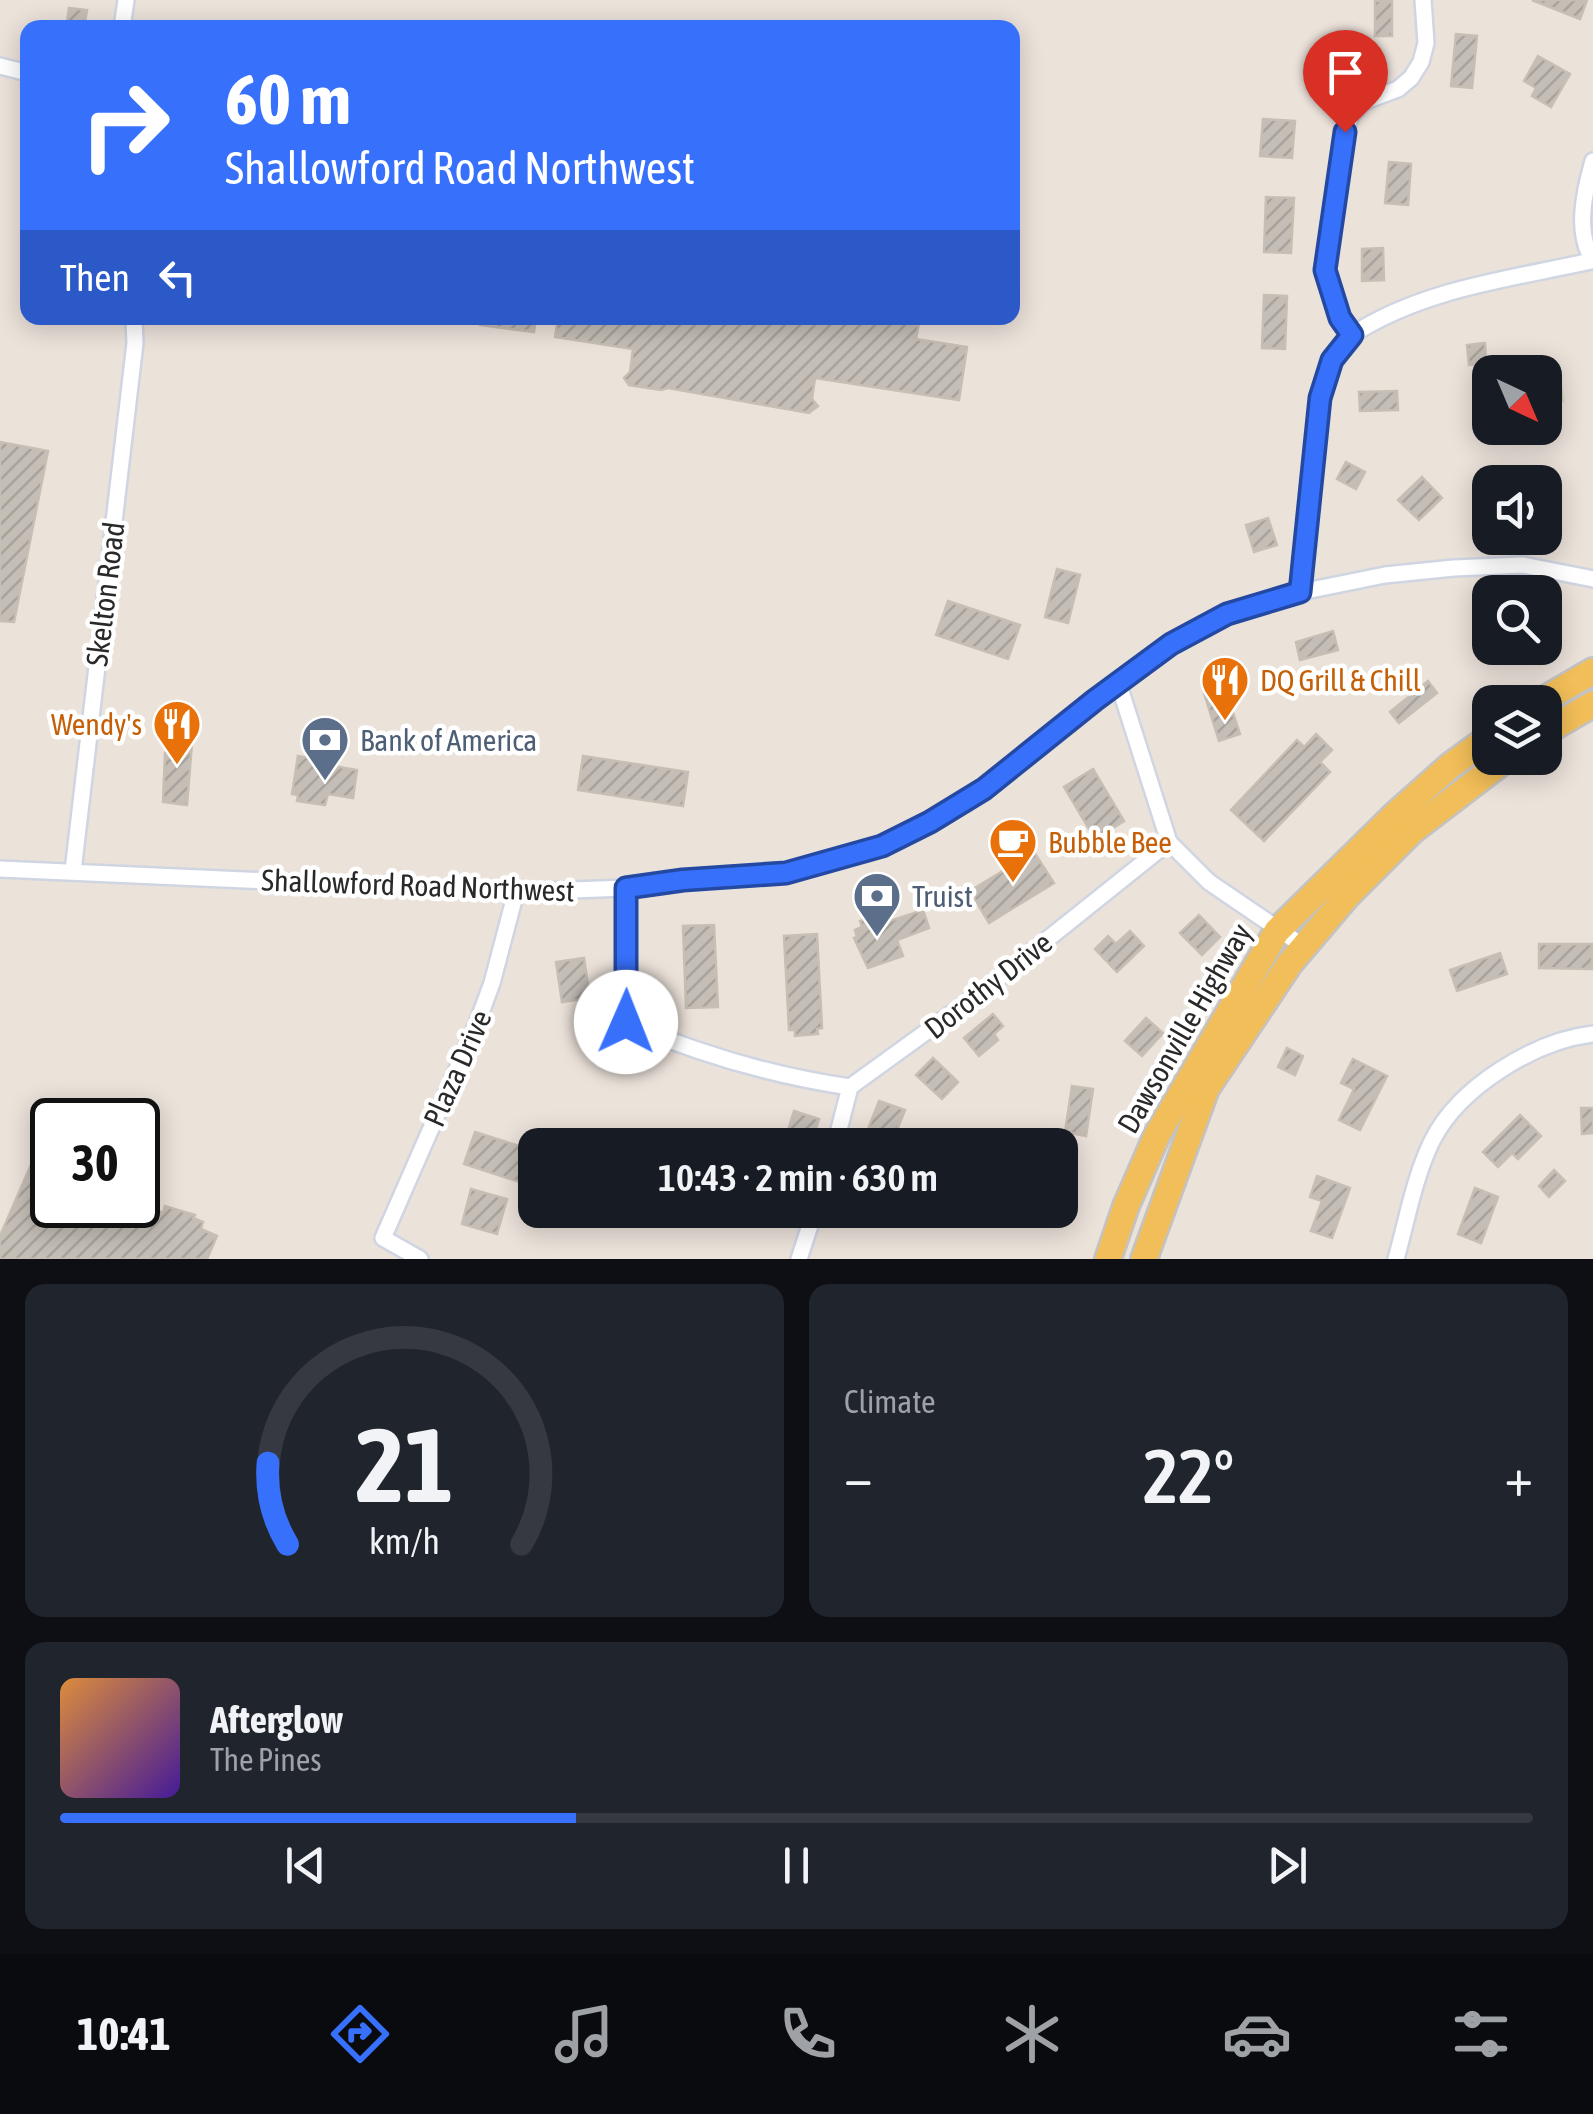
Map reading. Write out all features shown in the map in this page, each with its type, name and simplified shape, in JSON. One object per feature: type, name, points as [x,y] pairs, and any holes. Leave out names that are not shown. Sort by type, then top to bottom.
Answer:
[{"type":"main road","points":[[1562,689],[1593,671]]},
{"type":"main road","points":[[1562,722],[1593,704]]},
{"type":"main road","name":"Dawsonville Highway","points":[[1108,1259],[1157,1135],[1277,931],[1396,814],[1472,750]]},
{"type":"main road","name":"Dawsonville Highway","points":[[1144,1259],[1206,1089],[1303,946],[1413,830],[1485,775]]},
{"type":"street","points":[[1352,335],[1340,318],[1325,270],[1345,132],[1362,102],[1398,89],[1421,62],[1426,43],[1422,0]]},
{"type":"street","points":[[1300,592],[1320,398],[1332,360],[1352,335],[1377,318],[1426,298],[1592,260],[1585,240],[1582,198],[1593,160]]},
{"type":"street","name":"Skelton Road","points":[[73,871],[134,325]]},
{"type":"street","name":"Shallowford Road Northwest","points":[[0,869],[516,892],[626,888],[786,873],[882,846],[930,822],[984,789],[1171,644],[1227,614],[1300,592],[1385,575],[1454,568],[1523,565],[1593,578]]},
{"type":"street","points":[[1118,682],[1169,842],[1192,868],[1303,946]]},
{"type":"street","name":"Dorothy Drive","points":[[850,1087],[984,990],[1169,842]]},
{"type":"street","points":[[626,888],[626,1022],[674,1043],[762,1070],[850,1087],[839,1128]]},
{"type":"street","name":"Plaza Drive","points":[[420,1259],[384,1238],[478,1021],[516,892]]},
{"type":"street","points":[[1396,1259],[1423,1163],[1448,1119],[1510,1063],[1554,1042],[1593,1034]]},
{"type":"street","points":[[800,1259],[809,1228]]},
{"type":"building","points":[[1392,0],[1392,36],[1375,36],[1375,1]]},
{"type":"building","points":[[1532,0],[1587,0],[1580,19]]},
{"type":"building","points":[[69,8],[87,10],[85,20],[67,20]]},
{"type":"building","points":[[1456,34],[1477,36],[1472,88],[1451,86]]},
{"type":"building","points":[[1538,56],[1570,74],[1551,107],[1532,96],[1536,88],[1524,81]]},
{"type":"building","points":[[1263,119],[1295,121],[1292,158],[1260,156]]},
{"type":"building","points":[[1389,162],[1411,164],[1408,205],[1385,203]]},
{"type":"building","points":[[1266,197],[1294,198],[1291,253],[1264,252]]},
{"type":"building","points":[[1383,248],[1384,280],[1362,281],[1362,249]]},
{"type":"building","points":[[1264,295],[1287,296],[1285,349],[1262,348]]},
{"type":"building","points":[[480,325],[535,325],[534,332]]},
{"type":"building","points":[[557,325],[919,325],[916,339],[967,347],[959,400],[815,378],[812,399],[818,406],[809,413],[668,388],[629,385],[624,378],[630,372],[633,349],[555,337]]},
{"type":"building","points":[[1485,343],[1486,355],[1472,355],[1469,365],[1467,345]]},
{"type":"building","points":[[1397,391],[1398,410],[1360,411],[1359,392]]},
{"type":"building","points":[[0,442],[48,451],[14,622],[0,621]]},
{"type":"building","points":[[1346,462],[1365,472],[1356,489],[1337,479]]},
{"type":"building","points":[[1422,477],[1442,498],[1419,520],[1398,500]]},
{"type":"building","points":[[1268,518],[1277,545],[1254,552],[1246,525]]},
{"type":"building","points":[[1057,569],[1080,575],[1068,623],[1045,617]]},
{"type":"building","points":[[948,601],[1020,625],[1008,659],[936,635]]},
{"type":"building","points":[[1333,631],[1338,650],[1300,660],[1296,642]]},
{"type":"building","points":[[1428,681],[1437,693],[1399,723],[1390,712]]},
{"type":"building","name":"DQ Grill & Chill","points":[[1224,686],[1240,734],[1219,741],[1204,693]]},
{"type":"building","points":[[1316,734],[1332,750],[1320,762],[1330,772],[1264,841],[1231,810],[1297,740],[1304,747]]},
{"type":"building","name":"Wendy's","points":[[172,740],[192,743],[187,805],[163,802],[165,753],[170,754]]},
{"type":"building","name":"Bank of America","points":[[298,756],[357,770],[353,798],[328,794],[325,805],[297,801],[298,795],[292,794]]},
{"type":"building","points":[[583,756],[688,772],[683,806],[578,790]]},
{"type":"building","points":[[1093,769],[1124,821],[1095,839],[1064,787]]},
{"type":"building","points":[[1034,852],[1054,883],[989,923],[970,891]]},
{"type":"building","name":"Truist","points":[[923,910],[929,928],[897,940],[903,956],[868,968],[854,938],[855,930],[862,927],[860,921],[880,914],[882,920],[889,917],[890,921]]},
{"type":"building","points":[[1199,915],[1220,937],[1202,955],[1180,933]]},
{"type":"building","points":[[714,925],[718,1007],[686,1008],[683,926]]},
{"type":"building","points":[[1130,931],[1144,946],[1117,972],[1095,949],[1108,936],[1116,944]]},
{"type":"building","points":[[817,934],[822,1028],[817,1029],[818,1034],[795,1036],[795,1030],[789,1030],[784,936]]},
{"type":"building","points":[[1539,944],[1592,944],[1592,969],[1539,968]]},
{"type":"building","points":[[1500,953],[1507,974],[1457,991],[1450,970]]},
{"type":"building","points":[[584,958],[590,998],[562,1002],[556,962]]},
{"type":"building","points":[[993,1014],[1003,1026],[994,1034],[998,1040],[979,1056],[964,1038]]},
{"type":"building","points":[[1146,1018],[1163,1033],[1142,1056],[1125,1041]]},
{"type":"building","points":[[1287,1048],[1303,1056],[1295,1075],[1278,1067]]},
{"type":"building","points":[[933,1058],[958,1082],[942,1099],[916,1075]]},
{"type":"building","points":[[1353,1059],[1387,1076],[1360,1130],[1339,1120],[1354,1089],[1341,1083]]},
{"type":"building","points":[[1072,1086],[1093,1089],[1086,1136],[1078,1134],[1078,1128],[1066,1128]]},
{"type":"building","points":[[879,1101],[905,1110],[898,1128],[868,1128]]},
{"type":"building","points":[[1581,1108],[1593,1108],[1593,1133],[1582,1134]]},
{"type":"building","points":[[794,1111],[819,1119],[816,1128],[789,1128]]},
{"type":"building","points":[[1520,1115],[1541,1136],[1518,1159],[1512,1153],[1498,1167],[1483,1152]]},
{"type":"building","points":[[475,1132],[518,1146],[518,1181],[464,1164]]},
{"type":"building","points":[[30,1167],[30,1228],[160,1228],[160,1212],[163,1213],[165,1206],[195,1215],[193,1218],[203,1222],[201,1229],[217,1236],[207,1259],[0,1259],[0,1236]]},
{"type":"building","points":[[1554,1170],[1565,1181],[1549,1197],[1539,1186]]},
{"type":"building","points":[[1317,1176],[1350,1188],[1332,1238],[1311,1231],[1322,1201],[1310,1197]]},
{"type":"building","points":[[1475,1188],[1498,1197],[1481,1243],[1458,1234]]},
{"type":"building","points":[[471,1189],[507,1199],[497,1234],[462,1224]]},
{"type":"place","name":"DQ Grill & Chill","points":[[1225,722]]},
{"type":"place","name":"Wendy's","points":[[177,766]]},
{"type":"place","name":"Bank of America","points":[[325,782]]},
{"type":"place","name":"Bubble Bee","points":[[1013,884]]},
{"type":"place","name":"Truist","points":[[877,938]]},
{"type":"route","points":[[626,1022],[626,888],[786,873],[882,846],[984,789],[1171,644],[1227,614],[1300,592],[1320,398],[1332,360],[1352,335],[1340,318],[1325,270],[1345,132]]}]
